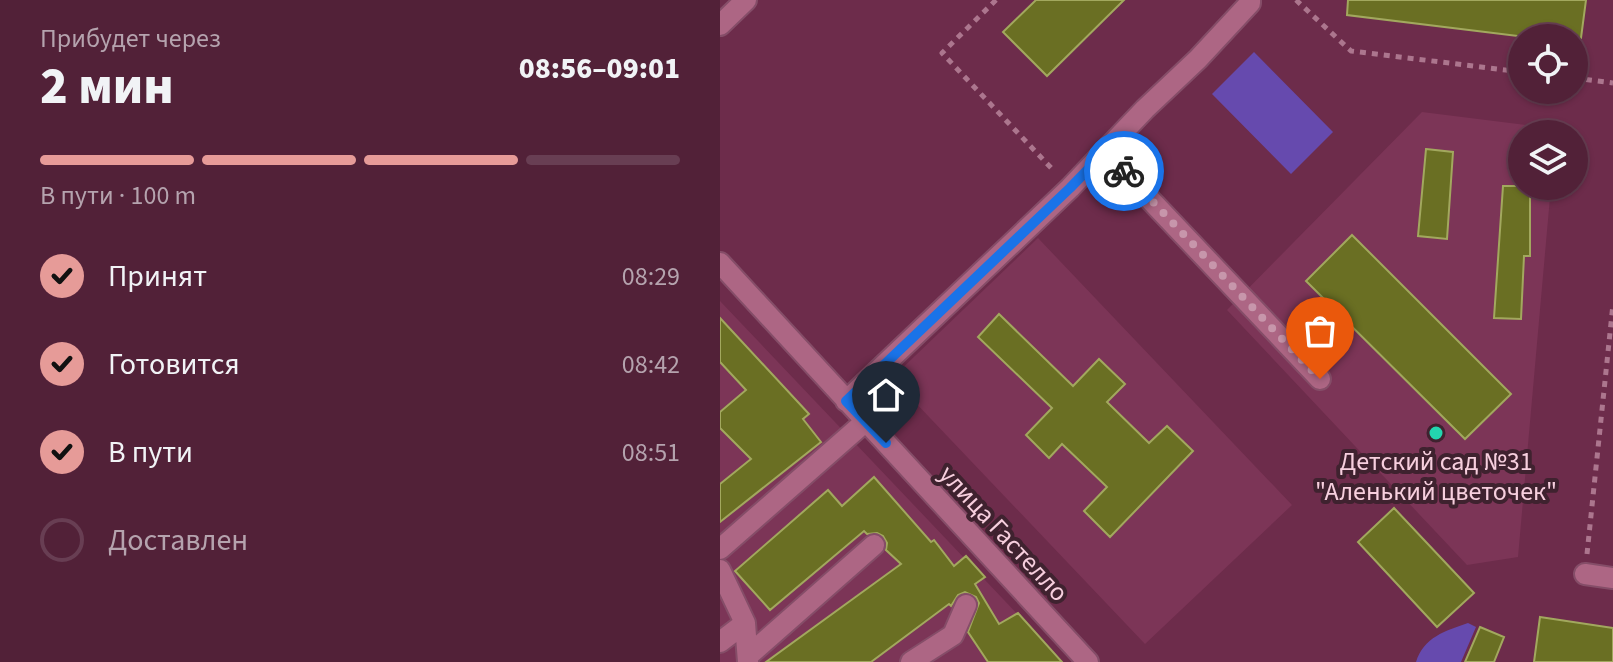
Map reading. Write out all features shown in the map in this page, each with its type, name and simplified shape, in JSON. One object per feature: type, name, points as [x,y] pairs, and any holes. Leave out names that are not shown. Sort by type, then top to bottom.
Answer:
[{"type":"street","points":[[720,25],[746,0]]},
{"type":"street","points":[[846,401],[1070,188],[1145,109],[1198,59],[1250,0]]},
{"type":"street","points":[[1105,152],[1320,379]]},
{"type":"street","name":"улица Гастелло","points":[[720,263],[1088,662]]},
{"type":"street","points":[[720,549],[866,421]]},
{"type":"street","points":[[748,659],[874,545]]},
{"type":"street","points":[[720,570],[745,623],[748,659]]},
{"type":"street","points":[[1585,574],[1613,578]]},
{"type":"street","points":[[911,662],[953,635],[966,605]]},
{"type":"street","points":[[720,642],[745,623]]},
{"type":"path","points":[[996,0],[942,53],[1070,188]]},
{"type":"path","points":[[1296,0],[1351,51],[1508,70]]},
{"type":"path","points":[[1588,80],[1613,83]]},
{"type":"path","points":[[1585,574],[1613,304]]},
{"type":"shaded area","points":[[1254,52],[1333,132],[1291,174],[1212,94]]},
{"type":"shaded area","name":"Детский сад №31 \"Аленький цветочек\"","points":[[1422,112],[1508,123],[1508,200],[1550,200],[1518,557],[1467,565],[1227,310]]},
{"type":"shaded area","points":[[1038,238],[1292,505],[1145,644],[892,378]]},
{"type":"shaded area","points":[[720,301],[1063,662],[720,662]]},
{"type":"shaded area","points":[[1468,623],[1476,627],[1461,662],[1416,662],[1430,641]]},
{"type":"building","points":[[1036,0],[1124,0],[1047,76],[1003,32]]},
{"type":"building","points":[[1348,0],[1586,0],[1583,24],[1508,24],[1508,35],[1347,15]]},
{"type":"building","points":[[1426,149],[1453,152],[1447,239],[1418,236]]},
{"type":"building","points":[[1503,186],[1508,186],[1508,200],[1530,200],[1530,256],[1524,256],[1521,319],[1494,318]]},
{"type":"building","points":[[1352,235],[1511,394],[1465,439],[1306,281]]},
{"type":"building","points":[[999,314],[1073,386],[1099,359],[1125,384],[1107,402],[1149,443],[1167,426],[1193,451],[1110,537],[1084,511],[1107,487],[1062,444],[1049,458],[1026,435],[1052,408],[978,337]]},
{"type":"building","points":[[720,318],[809,414],[803,419],[821,442],[720,522],[720,484],[751,459],[720,428],[720,412],[746,390],[720,362]]},
{"type":"building","points":[[874,477],[931,542],[934,540],[954,566],[966,556],[985,577],[975,584],[999,624],[1018,613],[1062,662],[988,662],[968,632],[979,603],[976,597],[965,592],[958,595],[951,606],[949,604],[871,662],[766,662],[901,564],[886,550],[887,543],[883,536],[864,531],[770,610],[735,571],[828,490],[842,506]]},
{"type":"building","points":[[1394,508],[1474,593],[1437,627],[1358,542]]},
{"type":"building","points":[[1540,617],[1613,628],[1613,662],[1534,662]]},
{"type":"building","points":[[1480,627],[1504,637],[1494,662],[1465,662]]},
{"type":"way so far","points":[[1124,171],[1320,379]]},
{"type":"place","name":"Детский сад №31 \"Аленький цветочек\"","points":[[1436,433]]},
{"type":"route","points":[[886,443],[846,401],[1105,152],[1124,171]]}]
